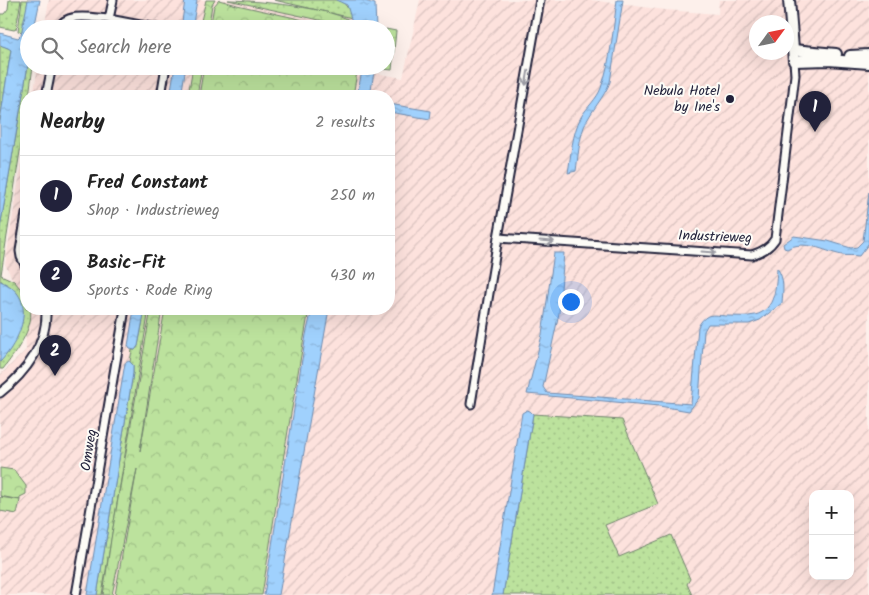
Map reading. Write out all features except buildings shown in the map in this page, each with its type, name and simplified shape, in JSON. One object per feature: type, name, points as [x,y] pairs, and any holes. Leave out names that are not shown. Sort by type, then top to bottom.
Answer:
[{"type":"street","points":[[109,19],[112,0]]},
{"type":"street","points":[[472,404],[498,238],[540,0]]},
{"type":"street","name":"Industrieweg","points":[[789,0],[790,15]]},
{"type":"street","points":[[65,20],[72,18],[114,20]]},
{"type":"street","points":[[794,56],[869,55]]},
{"type":"street","points":[[794,56],[869,63]]},
{"type":"street","name":"Industrieweg","points":[[498,238],[752,255],[769,247],[775,239],[777,228],[795,75],[794,56]]},
{"type":"street","points":[[47,90],[50,75]]},
{"type":"street","points":[[162,90],[164,75]]},
{"type":"street","points":[[0,393],[19,376],[36,352],[43,334],[45,315]]},
{"type":"street","name":"Omweg","points":[[76,595],[124,315]]},
{"type":"shaded area","points":[[49,0],[249,0],[359,20],[46,20]]},
{"type":"shaded area","points":[[420,0],[591,0],[665,10],[718,14],[719,0],[869,0],[869,595],[0,595],[0,375],[26,350],[25,315],[395,315],[395,90],[34,90],[36,75],[386,75],[403,78]]},
{"type":"shaded area","points":[[20,173],[20,295],[5,264]]},
{"type":"green space","points":[[9,0],[21,0],[16,29],[14,30],[0,27],[0,14],[4,14],[8,9]]},
{"type":"green space","points":[[22,0],[28,0],[25,20],[20,20],[20,31],[18,31]]},
{"type":"green space","points":[[206,0],[215,0],[212,5],[210,20],[201,20]]},
{"type":"green space","points":[[219,0],[304,20],[212,20],[214,6]]},
{"type":"green space","points":[[228,0],[274,3],[313,9],[331,13],[348,20],[320,20]]},
{"type":"green space","points":[[274,0],[336,0],[343,2],[351,12],[352,18]]},
{"type":"green space","points":[[0,45],[11,50],[0,121]]},
{"type":"green space","points":[[26,75],[32,75],[30,90],[24,90]]},
{"type":"green space","points":[[192,75],[200,75],[198,90],[189,90]]},
{"type":"green space","points":[[202,75],[356,75],[354,90],[200,90]]},
{"type":"green space","points":[[20,111],[20,151],[1,275],[14,281],[20,288],[20,315],[31,316],[27,332],[3,369],[0,369],[0,362],[11,348],[2,281],[0,281],[0,228]]},
{"type":"green space","points":[[144,315],[148,315],[102,595],[97,595],[133,373],[133,365],[130,362],[132,350],[135,350],[138,346]]},
{"type":"green space","points":[[150,315],[161,315],[140,451],[164,315],[308,315],[262,595],[115,595],[137,469],[112,595],[103,595]]},
{"type":"green space","points":[[533,414],[622,420],[658,504],[605,525],[619,557],[671,535],[690,579],[687,584],[692,595],[503,595]]},
{"type":"green space","points":[[0,468],[14,470],[26,486],[26,494],[20,497],[20,500],[0,496]]},
{"type":"green space","points":[[0,497],[20,500],[17,514],[0,511]]},
{"type":"water","points":[[28,0],[40,0],[36,20],[24,20]]},
{"type":"water","points":[[185,0],[197,0],[194,20],[182,20]]},
{"type":"water","points":[[336,0],[361,0],[375,4],[376,20],[351,20],[347,5]]},
{"type":"water","points":[[617,0],[623,0],[610,82],[584,127],[576,171],[568,173],[572,145],[578,124],[583,113],[599,92],[607,67]]},
{"type":"water","points":[[0,33],[18,38],[20,36],[20,75],[26,75],[24,90],[20,90],[20,111],[0,228],[0,121],[11,50],[0,45]]},
{"type":"water","points":[[174,75],[184,75],[182,90],[171,90]]},
{"type":"water","points":[[361,75],[374,75],[371,90],[358,90]]},
{"type":"water","points":[[395,105],[431,111],[430,119],[395,113]]},
{"type":"water","points":[[869,192],[869,243],[859,256],[842,255],[807,245],[784,248],[783,244],[794,236],[828,241],[851,248],[857,247],[863,241]]},
{"type":"water","points":[[554,253],[564,253],[559,313],[543,387],[547,393],[691,404],[698,327],[703,319],[710,315],[749,316],[762,312],[767,308],[774,296],[777,268],[782,280],[782,303],[760,320],[749,324],[708,324],[704,331],[699,398],[689,411],[659,406],[527,394],[542,335]]},
{"type":"water","points":[[0,281],[12,288],[20,297],[20,315],[23,315],[23,318],[15,342],[0,362]]},
{"type":"water","points":[[133,315],[144,315],[138,346],[135,350],[130,349],[128,346]]},
{"type":"water","points":[[311,315],[328,315],[279,595],[264,595]]},
{"type":"water","points":[[129,361],[133,365],[133,373],[97,595],[87,595],[125,363]]},
{"type":"water","points":[[527,410],[533,414],[503,595],[492,595],[522,413]]},
{"type":"place","name":"Nebula Hotel by Ine's","points":[[730,99]]},
{"type":"place","name":"Fred Constant","points":[[815,132]]},
{"type":"place","name":"Basic-Fit","points":[[55,376]]}]
